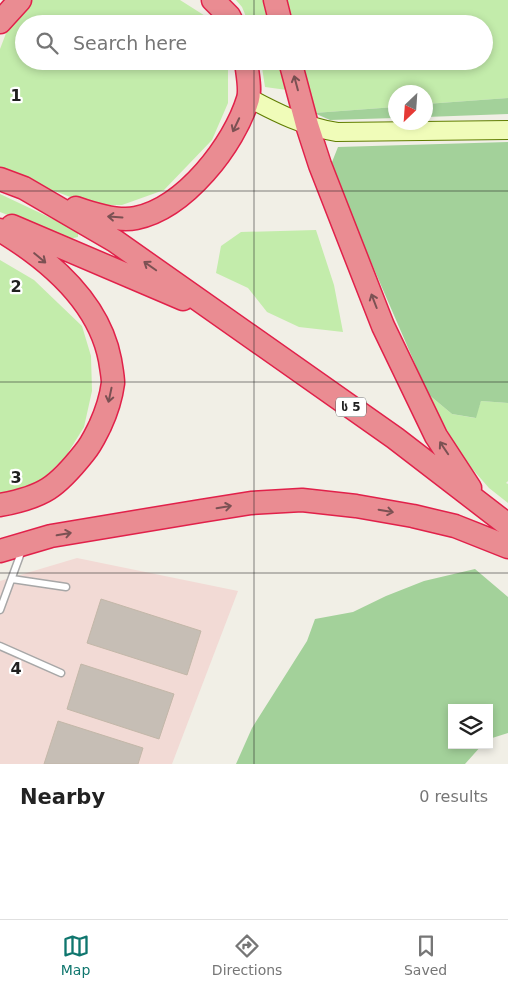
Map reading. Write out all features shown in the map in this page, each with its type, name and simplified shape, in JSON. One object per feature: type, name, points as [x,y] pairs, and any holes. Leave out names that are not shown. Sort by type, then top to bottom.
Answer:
[{"type":"highway","points":[[0,22],[20,0]]},
{"type":"highway","points":[[213,0],[228,15]]},
{"type":"highway","points":[[275,0],[279,15]]},
{"type":"highway","points":[[24,188],[99,216],[135,218],[154,212],[184,194],[215,161],[230,138],[249,98],[247,70]]},
{"type":"highway","points":[[292,70],[320,165],[384,326],[436,436],[480,503]]},
{"type":"highway","name":"ს 5","points":[[0,179],[24,188],[115,241],[394,438],[508,525]]},
{"type":"highway","name":"ს 5","points":[[0,220],[218,314]]},
{"type":"highway","points":[[0,230],[24,244],[47,264],[87,307],[105,341],[113,381],[107,409],[101,424],[90,446],[70,471],[53,487],[31,498],[0,505]]},
{"type":"highway","points":[[0,551],[51,536],[209,509],[251,502],[302,500],[356,506],[414,516],[456,526],[508,547]]},
{"type":"street","points":[[249,98],[279,114],[307,125],[321,130],[337,132],[508,130]]},
{"type":"street","points":[[320,165],[323,147],[337,132]]},
{"type":"lane","points":[[0,610],[24,544]]},
{"type":"lane","points":[[12,579],[66,587]]},
{"type":"lane","points":[[0,646],[61,672]]},
{"type":"shaded area","points":[[77,558],[238,591],[172,764],[0,764],[0,581]]},
{"type":"green space","points":[[28,0],[180,0],[204,15],[15,15],[15,70],[228,70],[228,103],[212,140],[164,190],[122,205],[91,205],[0,170],[0,49],[13,15]]},
{"type":"green space","points":[[236,0],[268,0],[271,15],[245,15]]},
{"type":"green space","points":[[287,0],[508,0],[508,98],[433,103],[433,85],[388,85],[388,108],[314,113],[303,70],[493,70],[493,15],[290,15]]},
{"type":"green space","points":[[262,70],[283,70],[287,90],[265,87]]},
{"type":"green space","points":[[508,98],[508,114],[433,117],[433,103]]},
{"type":"green space","points":[[388,108],[388,118],[330,120],[314,113]]},
{"type":"green space","points":[[508,142],[508,403],[481,401],[476,418],[452,414],[428,394],[330,167],[338,147]]},
{"type":"green space","points":[[0,194],[74,229],[78,233],[78,237],[69,239],[0,212]]},
{"type":"green space","points":[[316,230],[334,285],[343,332],[299,327],[267,312],[248,288],[216,273],[221,246],[241,232]]},
{"type":"green space","points":[[0,260],[34,280],[82,326],[91,356],[92,391],[84,427],[66,456],[44,478],[9,495],[0,496]]},
{"type":"green space","points":[[428,394],[452,414],[475,418],[481,401],[508,403],[508,481],[506,483],[508,484],[508,503],[489,488],[461,456]]},
{"type":"green space","points":[[475,569],[508,597],[508,733],[493,738],[493,704],[448,704],[448,749],[478,749],[465,764],[236,764],[252,728],[307,641],[315,619],[353,612],[424,581]]},
{"type":"building","points":[[101,599],[201,631],[187,675],[87,643]]},
{"type":"building","points":[[81,664],[174,694],[159,739],[67,709]]},
{"type":"building","points":[[58,721],[143,748],[138,764],[44,764]]}]
